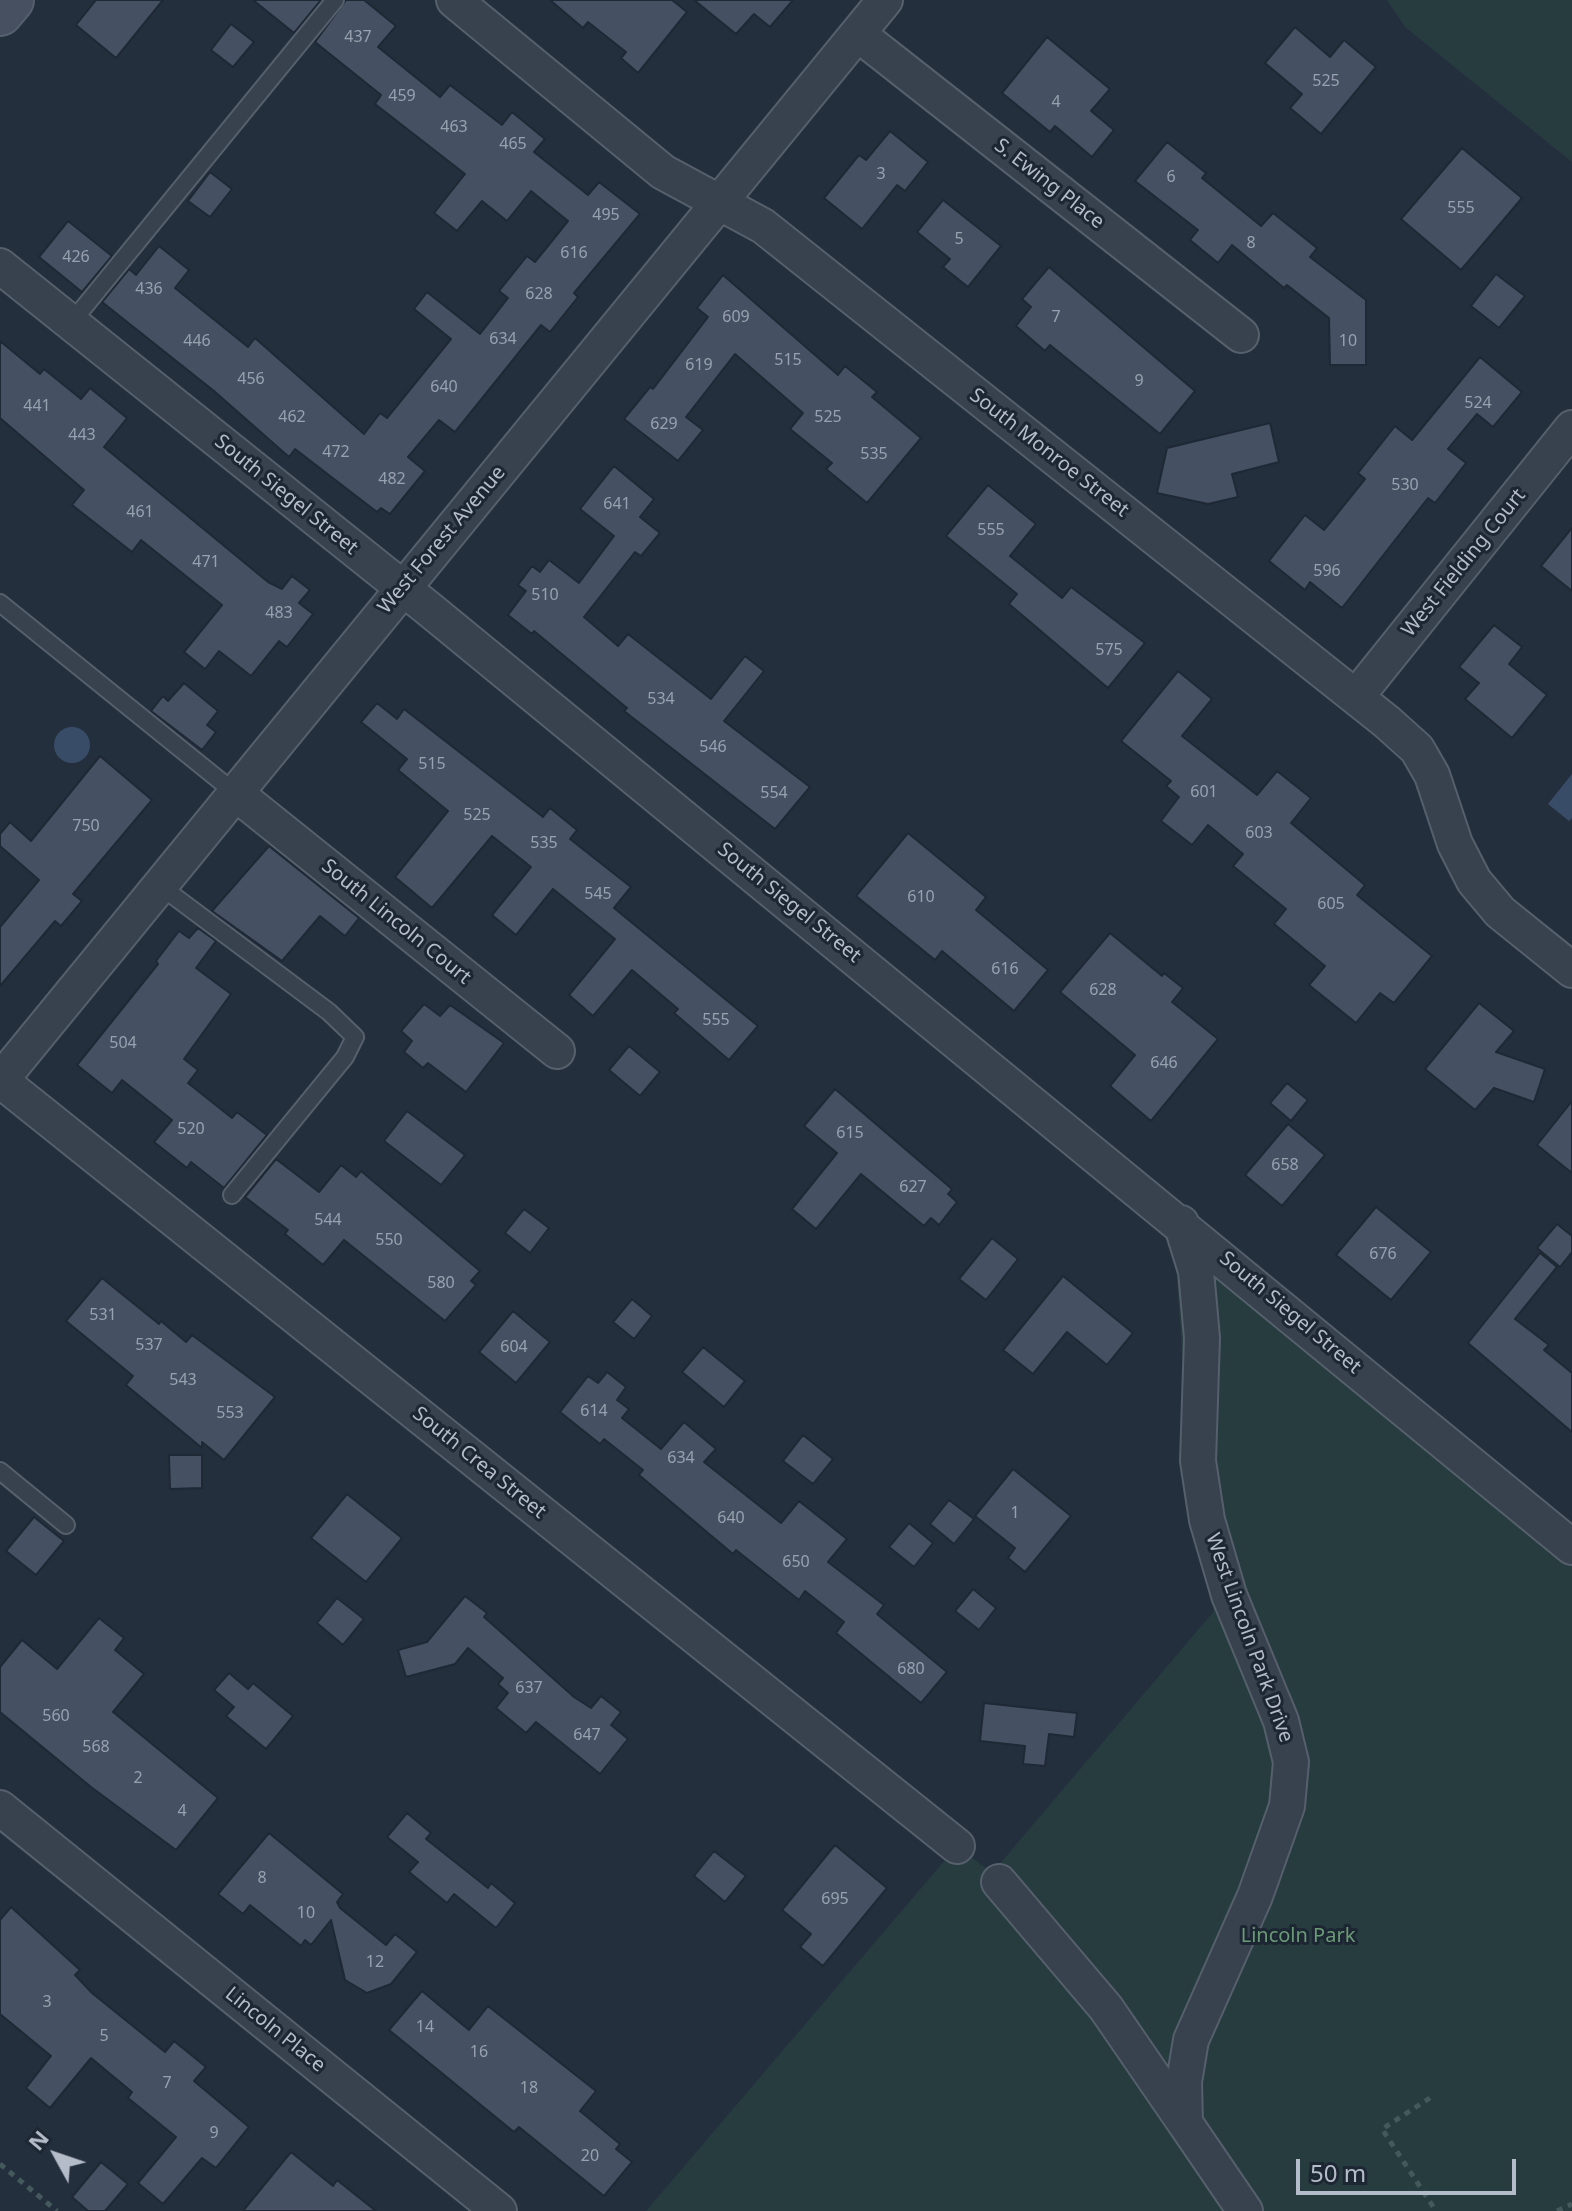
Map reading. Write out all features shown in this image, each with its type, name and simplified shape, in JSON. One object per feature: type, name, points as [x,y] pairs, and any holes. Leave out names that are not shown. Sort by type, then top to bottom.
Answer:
[{"type":"street","points":[[0,13],[11,0]]},
{"type":"street","name":"South Monroe Street","points":[[454,0],[663,172],[763,226],[1356,697],[1417,749],[1432,775],[1455,844],[1474,881],[1500,912],[1572,970]]},
{"type":"street","name":"West Forest Avenue","points":[[0,1080],[885,0]]},
{"type":"street","name":"S. Ewing Place","points":[[858,34],[1241,335]]},
{"type":"street","name":"South Siegel Street","points":[[0,266],[402,587],[1181,1223],[1572,1547]]},
{"type":"street","name":"West Fielding Court","points":[[1356,697],[1572,428]]},
{"type":"street","name":"South Lincoln Court","points":[[234,792],[557,1051]]},
{"type":"street","name":"South Crea Street","points":[[0,1080],[957,1846]]},
{"type":"street","name":"West Lincoln Park Drive","points":[[1181,1223],[1196,1271],[1202,1338],[1198,1461],[1207,1520],[1229,1595],[1281,1721],[1291,1762],[1287,1806],[1255,1896],[1191,2040],[1184,2082],[1185,2123]]},
{"type":"street","name":"Lincoln Place","points":[[0,1808],[499,2211]]},
{"type":"street","points":[[999,1882],[1106,2008],[1245,2211]]},
{"type":"lane","points":[[71,323],[335,0]]},
{"type":"lane","points":[[0,603],[234,792]]},
{"type":"lane","points":[[159,885],[329,1012],[355,1037],[345,1057],[232,1195]]},
{"type":"lane","points":[[0,1471],[66,1525]]},
{"type":"path","points":[[1430,2098],[1382,2129],[1436,2211]]},
{"type":"path","points":[[0,2164],[57,2211]]},
{"type":"path","points":[[1557,2211],[1572,2204]]},
{"type":"green space","points":[[1387,0],[1572,0],[1572,162],[1405,27]]},
{"type":"green space","name":"Lincoln Park","points":[[1170,1237],[1572,1565],[1572,2211],[646,2211],[957,1846],[992,1873],[1214,1611],[1194,1543],[1177,1277]]},
{"type":"water","points":[[72,727],[85,732],[90,745],[85,758],[72,763],[59,758],[54,745],[59,732]]},
{"type":"water","points":[[1572,774],[1572,818],[1569,821],[1548,804]]},
{"type":"building","points":[[96,0],[163,0],[116,58],[76,25]]},
{"type":"building","points":[[253,0],[321,0],[294,33]]},
{"type":"building","points":[[346,0],[364,0],[396,26],[378,47],[440,97],[450,85],[502,125],[512,112],[545,139],[534,152],[588,195],[599,182],[640,214],[574,293],[578,297],[550,332],[541,325],[455,432],[439,420],[408,457],[425,471],[390,514],[381,508],[377,512],[295,449],[289,457],[214,391],[102,302],[129,269],[136,275],[159,246],[189,270],[175,288],[248,347],[255,338],[364,434],[380,413],[387,418],[451,339],[414,309],[427,292],[480,334],[508,298],[499,291],[527,256],[535,262],[568,221],[531,191],[507,221],[482,201],[457,231],[434,213],[465,174],[375,104],[381,95],[315,42]]},
{"type":"building","points":[[550,0],[672,0],[687,12],[638,73],[621,58],[626,52],[588,22],[583,28]]},
{"type":"building","points":[[694,0],[793,0],[770,27],[754,14],[736,34]]},
{"type":"building","points":[[231,24],[254,42],[233,67],[211,50]]},
{"type":"building","points":[[1295,27],[1330,57],[1344,40],[1376,67],[1321,134],[1290,108],[1302,94],[1265,63]]},
{"type":"building","points":[[1047,37],[1110,89],[1091,111],[1114,130],[1092,157],[1055,126],[1050,132],[1002,93]]},
{"type":"building","points":[[890,131],[928,162],[905,191],[897,185],[862,229],[824,198],[859,155],[866,160]]},
{"type":"building","points":[[1167,142],[1206,173],[1202,178],[1261,226],[1273,213],[1317,248],[1310,257],[1366,300],[1366,365],[1330,365],[1329,318],[1287,285],[1284,288],[1232,245],[1218,263],[1190,240],[1198,230],[1135,181]]},
{"type":"building","points":[[1462,148],[1522,198],[1461,270],[1401,219]]},
{"type":"building","points":[[210,172],[232,189],[210,217],[188,201]]},
{"type":"building","points":[[943,200],[1001,246],[968,287],[943,267],[950,259],[917,232]]},
{"type":"building","points":[[68,221],[112,256],[82,292],[39,257]]},
{"type":"building","points":[[1049,267],[1195,391],[1160,434],[1050,345],[1045,351],[1016,326],[1031,307],[1022,299]]},
{"type":"building","points":[[1496,274],[1525,296],[1499,328],[1471,306]]},
{"type":"building","points":[[723,275],[838,375],[845,366],[877,392],[872,397],[921,438],[867,503],[826,469],[832,463],[790,429],[803,413],[735,354],[686,417],[703,430],[678,461],[624,419],[650,387],[653,389],[708,317],[697,308]]},
{"type":"building","points":[[0,341],[40,374],[44,369],[81,399],[90,388],[127,418],[104,447],[268,582],[282,589],[292,576],[310,590],[299,603],[313,614],[287,647],[279,641],[251,676],[219,651],[205,669],[184,652],[222,605],[141,540],[132,552],[72,505],[84,490],[0,418]]},
{"type":"building","points":[[1480,357],[1522,392],[1493,427],[1477,414],[1448,449],[1466,463],[1435,503],[1428,498],[1342,608],[1310,582],[1305,590],[1269,561],[1305,515],[1324,530],[1365,479],[1358,473],[1395,426],[1412,440]]},
{"type":"building","points":[[1270,423],[1279,462],[1232,474],[1238,497],[1208,504],[1157,493],[1167,448]]},
{"type":"building","points":[[614,466],[654,499],[640,517],[660,533],[641,556],[635,552],[584,617],[618,646],[628,634],[711,699],[745,656],[764,671],[724,721],[810,787],[775,829],[624,711],[627,708],[534,631],[532,634],[508,615],[526,591],[518,585],[532,566],[540,572],[549,560],[579,583],[614,536],[580,509]]},
{"type":"building","points":[[988,485],[1036,524],[1010,556],[1062,598],[1071,587],[1145,643],[1108,688],[1009,604],[1017,594],[946,536]]},
{"type":"building","points":[[1572,528],[1572,591],[1541,566]]},
{"type":"building","points":[[1494,625],[1522,647],[1509,664],[1547,695],[1512,738],[1465,699],[1479,683],[1459,667]]},
{"type":"building","points":[[1178,671],[1212,699],[1182,736],[1257,795],[1277,771],[1311,798],[1291,823],[1365,885],[1357,895],[1432,956],[1394,1003],[1380,993],[1356,1023],[1309,985],[1325,966],[1274,924],[1286,909],[1233,866],[1243,854],[1208,825],[1192,845],[1161,821],[1179,797],[1166,786],[1171,781],[1121,741]]},
{"type":"building","points":[[184,683],[218,711],[207,725],[216,732],[202,750],[151,711],[163,696],[168,701]]},
{"type":"building","points":[[377,703],[397,719],[404,709],[543,817],[550,808],[577,830],[570,839],[631,887],[614,908],[758,1026],[729,1060],[674,1013],[678,1009],[632,970],[593,1016],[569,995],[615,939],[553,889],[516,935],[492,915],[531,867],[492,836],[432,908],[395,877],[448,811],[398,770],[407,759],[361,722]]},
{"type":"building","points":[[100,756],[152,800],[73,894],[82,901],[61,926],[55,921],[0,986],[0,927],[39,880],[0,846],[0,834],[10,822],[31,841]]},
{"type":"building","points":[[908,833],[986,897],[976,910],[1048,970],[1014,1011],[942,951],[935,960],[856,896]]},
{"type":"building","points":[[269,846],[359,918],[345,936],[320,916],[282,961],[212,911]]},
{"type":"building","points":[[198,928],[216,941],[196,968],[231,994],[184,1059],[198,1070],[188,1083],[232,1118],[237,1112],[267,1135],[224,1188],[191,1162],[187,1168],[154,1142],[172,1120],[122,1080],[112,1093],[77,1065],[158,964],[156,961],[179,931],[189,938]]},
{"type":"building","points":[[1110,933],[1162,976],[1164,973],[1183,988],[1172,1002],[1218,1039],[1151,1121],[1110,1086],[1135,1055],[1060,992]]},
{"type":"building","points":[[1479,1003],[1514,1031],[1496,1052],[1545,1069],[1534,1102],[1494,1088],[1475,1110],[1425,1069]]},
{"type":"building","points":[[424,1004],[440,1016],[450,1005],[504,1043],[466,1092],[428,1063],[423,1068],[404,1052],[412,1041],[401,1031]]},
{"type":"building","points":[[629,1046],[660,1072],[640,1096],[609,1070]]},
{"type":"building","points":[[1287,1083],[1308,1100],[1291,1121],[1270,1103]]},
{"type":"building","points":[[835,1089],[952,1189],[948,1194],[957,1202],[939,1225],[931,1218],[924,1226],[861,1174],[816,1229],[792,1209],[837,1153],[804,1126]]},
{"type":"building","points":[[1572,1101],[1572,1173],[1537,1145]]},
{"type":"building","points":[[407,1111],[465,1155],[441,1185],[384,1141]]},
{"type":"building","points":[[1288,1124],[1325,1155],[1282,1206],[1245,1175]]},
{"type":"building","points":[[276,1159],[319,1192],[341,1165],[356,1177],[361,1171],[480,1271],[471,1281],[476,1285],[445,1321],[344,1240],[323,1265],[285,1234],[288,1230],[245,1197]]},
{"type":"building","points":[[1376,1207],[1431,1252],[1391,1300],[1336,1255]]},
{"type":"building","points":[[524,1209],[549,1228],[530,1253],[505,1233]]},
{"type":"building","points":[[1557,1224],[1572,1236],[1572,1252],[1560,1267],[1537,1248]]},
{"type":"building","points":[[992,1238],[1018,1259],[986,1300],[959,1279]]},
{"type":"building","points":[[1540,1253],[1557,1267],[1515,1319],[1549,1345],[1544,1350],[1572,1373],[1572,1432],[1468,1343]]},
{"type":"building","points":[[1063,1276],[1133,1333],[1107,1365],[1067,1332],[1033,1374],[1003,1350]]},
{"type":"building","points":[[102,1278],[159,1324],[161,1321],[186,1342],[192,1335],[275,1397],[224,1460],[202,1442],[202,1448],[126,1385],[133,1376],[66,1321]]},
{"type":"building","points":[[632,1299],[652,1316],[634,1339],[613,1322]]},
{"type":"building","points":[[513,1311],[550,1342],[516,1383],[479,1352]]},
{"type":"building","points":[[703,1347],[745,1381],[724,1407],[682,1372]]},
{"type":"building","points":[[607,1372],[626,1387],[617,1400],[629,1409],[622,1418],[661,1449],[684,1422],[716,1449],[704,1462],[781,1523],[799,1501],[847,1539],[828,1562],[884,1605],[877,1614],[947,1672],[921,1703],[836,1633],[844,1622],[805,1591],[799,1600],[736,1550],[733,1554],[639,1475],[643,1470],[604,1439],[600,1444],[560,1412],[588,1376],[598,1383]]},
{"type":"building","points":[[803,1435],[833,1459],[813,1484],[783,1461]]},
{"type":"building","points":[[169,1455],[202,1455],[202,1488],[170,1489]]},
{"type":"building","points":[[1013,1469],[1071,1516],[1025,1572],[1008,1558],[1015,1548],[975,1516]]},
{"type":"building","points":[[347,1494],[402,1538],[366,1582],[311,1538]]},
{"type":"building","points":[[949,1500],[974,1519],[954,1544],[930,1524]]},
{"type":"building","points":[[34,1517],[64,1541],[36,1575],[6,1551]]},
{"type":"building","points":[[909,1523],[933,1543],[914,1567],[889,1547]]},
{"type":"building","points":[[973,1589],[996,1608],[979,1630],[955,1611]]},
{"type":"building","points":[[465,1596],[487,1613],[484,1617],[574,1697],[591,1708],[601,1696],[621,1712],[611,1725],[628,1739],[600,1774],[536,1722],[526,1733],[496,1708],[508,1693],[498,1684],[503,1678],[468,1648],[455,1664],[406,1677],[398,1650],[427,1642]]},
{"type":"building","points":[[337,1598],[364,1619],[343,1645],[317,1623]]},
{"type":"building","points":[[99,1618],[124,1638],[115,1650],[144,1674],[113,1712],[218,1798],[176,1850],[91,1787],[0,1712],[0,1667],[22,1640],[57,1669]]},
{"type":"building","points":[[229,1673],[248,1689],[253,1683],[293,1716],[266,1749],[226,1716],[234,1707],[214,1690]]},
{"type":"building","points":[[984,1703],[1077,1713],[1074,1737],[1049,1734],[1045,1766],[1023,1764],[1025,1746],[980,1741]]},
{"type":"building","points":[[407,1813],[431,1833],[426,1839],[488,1888],[491,1883],[515,1903],[496,1928],[454,1894],[447,1903],[409,1872],[418,1862],[387,1837]]},
{"type":"building","points":[[269,1833],[343,1894],[337,1902],[340,1908],[386,1945],[395,1934],[417,1952],[391,1984],[367,1993],[345,1980],[331,1920],[311,1945],[305,1940],[301,1946],[250,1905],[243,1914],[218,1894]]},
{"type":"building","points":[[835,1845],[887,1888],[823,1966],[800,1947],[811,1934],[782,1910]]},
{"type":"building","points":[[714,1851],[746,1876],[725,1902],[694,1876]]},
{"type":"building","points":[[11,1907],[80,1970],[75,1975],[92,1993],[165,2052],[174,2041],[206,2067],[194,2081],[249,2127],[216,2168],[202,2158],[163,2204],[138,2183],[176,2137],[128,2098],[132,2092],[91,2058],[50,2108],[26,2088],[51,2056],[0,2014],[0,1920]]},
{"type":"building","points":[[422,1991],[469,2030],[488,2006],[596,2091],[580,2111],[620,2144],[616,2149],[632,2162],[604,2196],[519,2127],[514,2132],[389,2030]]},
{"type":"building","points":[[291,2152],[333,2186],[337,2180],[376,2211],[243,2211]]},
{"type":"building","points":[[101,2162],[128,2184],[105,2211],[88,2211],[72,2197]]}]
